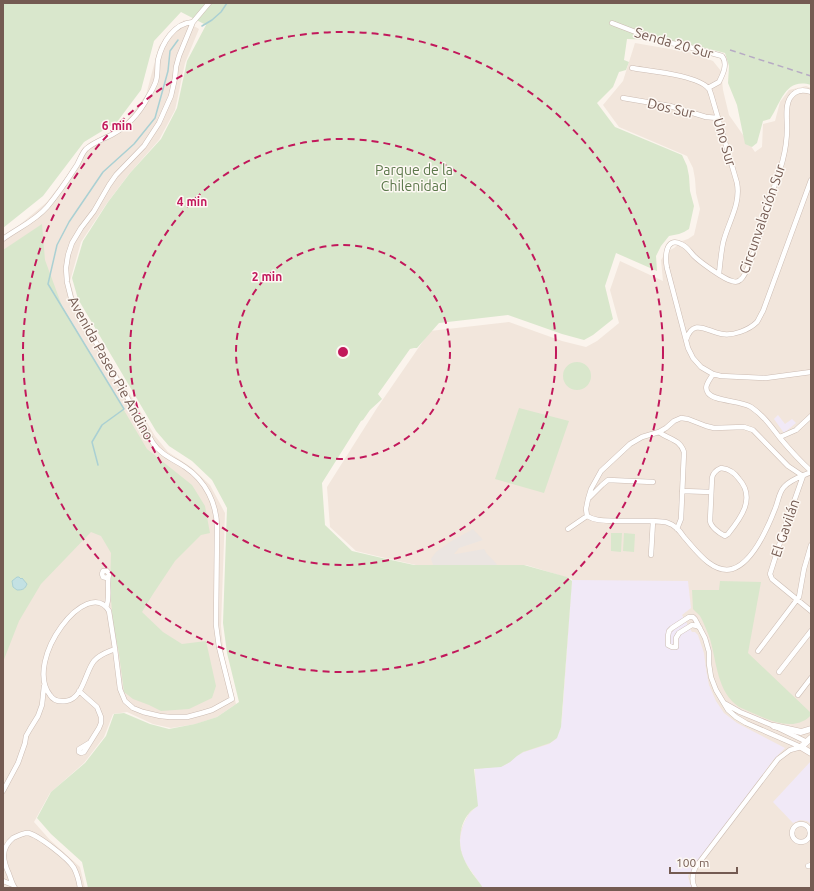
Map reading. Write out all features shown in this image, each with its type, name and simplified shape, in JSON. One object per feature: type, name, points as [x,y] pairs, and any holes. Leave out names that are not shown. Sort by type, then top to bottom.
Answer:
[{"type":"street","name":"Avenida Paseo Pie Andino","points":[[115,649],[120,690],[125,701],[133,708],[165,717],[187,716],[212,710],[232,699],[219,647],[216,625],[217,528],[213,502],[204,485],[195,475],[164,455],[153,443],[71,298],[66,275],[70,249],[81,228],[94,211],[109,185],[139,152],[149,139],[164,114],[173,87],[179,56],[193,22],[209,3]]},
{"type":"street","points":[[3,239],[39,216],[48,207],[70,176],[85,150],[96,142],[119,130],[137,114],[154,87],[160,55],[164,44],[178,27],[186,22],[193,22]]},
{"type":"street","name":"Senda 20 Sur","points":[[612,23],[659,41],[682,45],[722,56],[724,59],[724,70],[720,82],[708,88]]},
{"type":"street","points":[[632,68],[693,79],[708,88]]},
{"type":"street","name":"Uno Sur","points":[[708,88],[738,190],[737,204],[723,244],[719,274]]},
{"type":"street","name":"Circunvalación Sur","points":[[686,341],[666,264],[668,248],[675,242],[683,244],[696,258],[727,280],[736,282],[743,278],[750,262],[783,160],[787,141],[787,106],[789,100],[792,94],[798,91],[805,90],[811,92]]},
{"type":"street","name":"Dos Sur","points":[[624,98],[670,106],[706,117],[718,118]]},
{"type":"street","points":[[811,180],[763,311],[756,322],[738,333],[731,334],[721,334],[706,328],[696,328],[690,331],[686,341],[689,352],[696,361],[713,374],[728,377],[766,378],[811,372]]},
{"type":"street","points":[[587,516],[597,520],[668,523],[678,529],[701,556],[717,568],[727,570],[731,569],[737,567],[745,561],[760,542],[783,488],[791,482],[811,472],[780,437],[769,422],[759,413],[749,406],[710,395],[706,389],[706,385],[713,374]]},
{"type":"street","points":[[780,437],[796,430],[811,416]]},
{"type":"street","points":[[587,516],[586,509],[591,489],[601,471],[630,444],[642,436],[658,432],[681,418],[714,428],[744,427],[753,430],[788,466],[803,476]]},
{"type":"street","points":[[658,432],[676,441],[682,446],[684,454],[681,519],[678,529]]},
{"type":"street","points":[[721,468],[729,470],[739,478],[744,487],[747,498],[744,508],[739,520],[726,535],[722,535],[710,523],[711,492],[712,475],[721,468]]},
{"type":"street","name":"El Gavilán","points":[[798,600],[772,579],[770,574],[803,476]]},
{"type":"street","points":[[588,499],[608,480],[653,482]]},
{"type":"street","points":[[682,491],[711,492]]},
{"type":"street","points":[[568,529],[587,516]]},
{"type":"street","points":[[651,555],[653,522]]},
{"type":"street","points":[[758,651],[798,600],[804,568],[811,545]]},
{"type":"street","points":[[106,607],[108,601],[107,578]]},
{"type":"street","points":[[798,600],[811,611]]},
{"type":"street","points":[[3,791],[18,763],[26,736],[38,716],[42,705],[45,684],[44,669],[46,655],[51,643],[65,622],[77,610],[86,604],[97,603],[106,607],[110,614],[115,649],[102,655],[95,661],[79,691],[74,698],[69,701],[64,702],[55,700],[50,695],[45,684]]},
{"type":"street","points":[[700,628],[692,625],[679,633],[676,638],[676,647],[674,648],[668,645],[669,631],[672,628],[689,617],[696,619],[705,638],[708,647],[710,671],[713,684],[728,710],[746,723],[801,747],[811,753]]},
{"type":"street","points":[[779,672],[811,631]]},
{"type":"street","points":[[798,695],[811,678]]},
{"type":"street","points":[[79,691],[97,707],[101,717],[100,728],[90,743]]},
{"type":"street","points":[[43,696],[46,694],[50,695]]},
{"type":"street","points":[[724,703],[740,712],[810,742]]},
{"type":"street","points":[[736,717],[740,712]]},
{"type":"street","points":[[774,726],[801,732],[811,729]]},
{"type":"street","points":[[776,736],[785,742],[790,750]]},
{"type":"street","points":[[695,888],[692,883],[692,878],[695,868],[778,759],[790,750],[801,747],[810,742]]},
{"type":"street","points":[[798,824],[804,824],[811,832],[808,840],[802,842],[797,841],[792,834],[793,828],[798,824]]},
{"type":"street","points":[[14,886],[3,858],[4,851],[13,839],[28,833],[48,845],[68,860],[76,872],[80,888]]},
{"type":"street","points":[[3,881],[14,886]]},
{"type":"shaded area","points":[[184,20],[199,29],[185,63],[175,110],[159,140],[129,174],[107,203],[81,242],[70,281],[76,304],[155,436],[168,452],[191,467],[210,485],[225,513],[221,626],[224,657],[236,704],[217,717],[196,724],[171,728],[153,724],[127,712],[113,714],[104,737],[84,763],[50,793],[34,822],[50,840],[80,867],[85,888],[3,888],[3,238],[47,202],[88,148],[121,128],[146,95],[159,46]]},
{"type":"shaded area","points":[[635,43],[693,53],[713,61],[721,71],[723,90],[729,115],[755,152],[762,147],[763,124],[775,121],[780,102],[789,90],[806,86],[811,88],[811,888],[483,888],[464,860],[461,852],[460,841],[460,832],[469,813],[477,807],[475,769],[515,756],[556,738],[560,731],[562,722],[572,579],[526,565],[416,565],[356,551],[330,527],[327,487],[377,408],[430,331],[509,322],[562,341],[586,347],[597,341],[619,323],[610,290],[620,261],[663,281],[661,260],[666,252],[694,235],[700,209],[696,193],[693,168],[687,156],[619,127],[603,105],[623,81]]},
{"type":"shaded area","points":[[778,415],[785,424],[792,419],[796,423],[784,433],[774,419]]},
{"type":"shaded area","points":[[473,529],[483,540],[459,548],[454,554],[484,549],[497,565],[433,565],[431,559],[436,552]]},
{"type":"shaded area","points":[[572,580],[688,581],[691,608],[682,615],[692,632],[695,632],[698,635],[704,653],[709,685],[716,701],[724,713],[737,723],[785,748],[774,759],[690,872],[688,876],[690,884],[697,888],[483,888],[464,860],[460,841],[461,833],[469,814],[477,806],[475,769],[503,766],[524,752],[549,744],[556,739],[560,730]]},
{"type":"shaded area","points":[[811,761],[811,824],[807,821],[800,820],[793,823],[773,802]]},
{"type":"green space","name":"Parque de la Chilenidad","points":[[3,3],[811,3],[811,85],[795,85],[785,93],[770,119],[763,121],[757,143],[752,147],[745,144],[737,105],[728,83],[729,66],[725,53],[693,45],[660,40],[627,39],[624,60],[629,62],[626,70],[619,72],[613,87],[597,103],[615,127],[682,155],[687,166],[690,191],[694,206],[689,229],[679,234],[669,236],[661,246],[656,256],[657,271],[616,253],[605,286],[613,319],[593,335],[584,340],[508,315],[439,323],[417,348],[410,349],[378,394],[382,399],[361,421],[322,483],[325,525],[352,551],[414,565],[524,565],[567,577],[572,581],[561,727],[557,738],[550,743],[523,752],[501,767],[474,769],[478,806],[470,812],[463,822],[460,835],[460,847],[466,863],[483,888],[88,888],[82,862],[51,834],[37,818],[51,792],[85,763],[106,736],[114,714],[124,713],[150,724],[169,729],[195,724],[217,717],[239,702],[227,653],[223,623],[227,508],[212,480],[192,461],[169,446],[156,431],[78,299],[72,278],[83,241],[108,202],[130,173],[161,139],[177,108],[187,61],[206,25],[181,12],[154,41],[141,90],[117,122],[84,142],[43,196],[3,228]]},
{"type":"green space","points":[[42,224],[45,260],[62,306],[147,449],[192,485],[205,506],[210,533],[201,535],[175,561],[142,612],[163,632],[182,644],[206,641],[216,686],[212,698],[189,709],[161,711],[133,699],[124,692],[113,623],[110,588],[111,553],[101,536],[91,532],[41,584],[19,621],[3,662],[3,250]]},
{"type":"green space","points":[[577,362],[587,366],[591,376],[587,386],[577,390],[567,386],[563,376],[567,366]]},
{"type":"green space","points":[[519,408],[569,421],[544,493],[495,479]]},
{"type":"green space","points":[[611,533],[622,533],[621,552],[611,551]]},
{"type":"green space","points":[[624,533],[635,534],[634,552],[623,551]]},
{"type":"green space","points":[[720,581],[761,582],[748,653],[811,713],[811,715],[805,720],[796,724],[779,723],[739,707],[726,693],[719,676],[710,639],[700,616],[693,609],[692,590],[719,590]]},
{"type":"water","points":[[17,577],[22,578],[27,584],[24,589],[17,590],[13,587],[12,581]]},
{"type":"waterway","points":[[202,26],[221,12],[227,3]]},
{"type":"waterway","points":[[98,465],[92,442],[102,425],[124,409],[48,284],[57,245],[69,222],[103,172],[134,144],[155,118],[168,71],[170,51],[178,40]]},
{"type":"railway","points":[[730,50],[811,76]]}]
